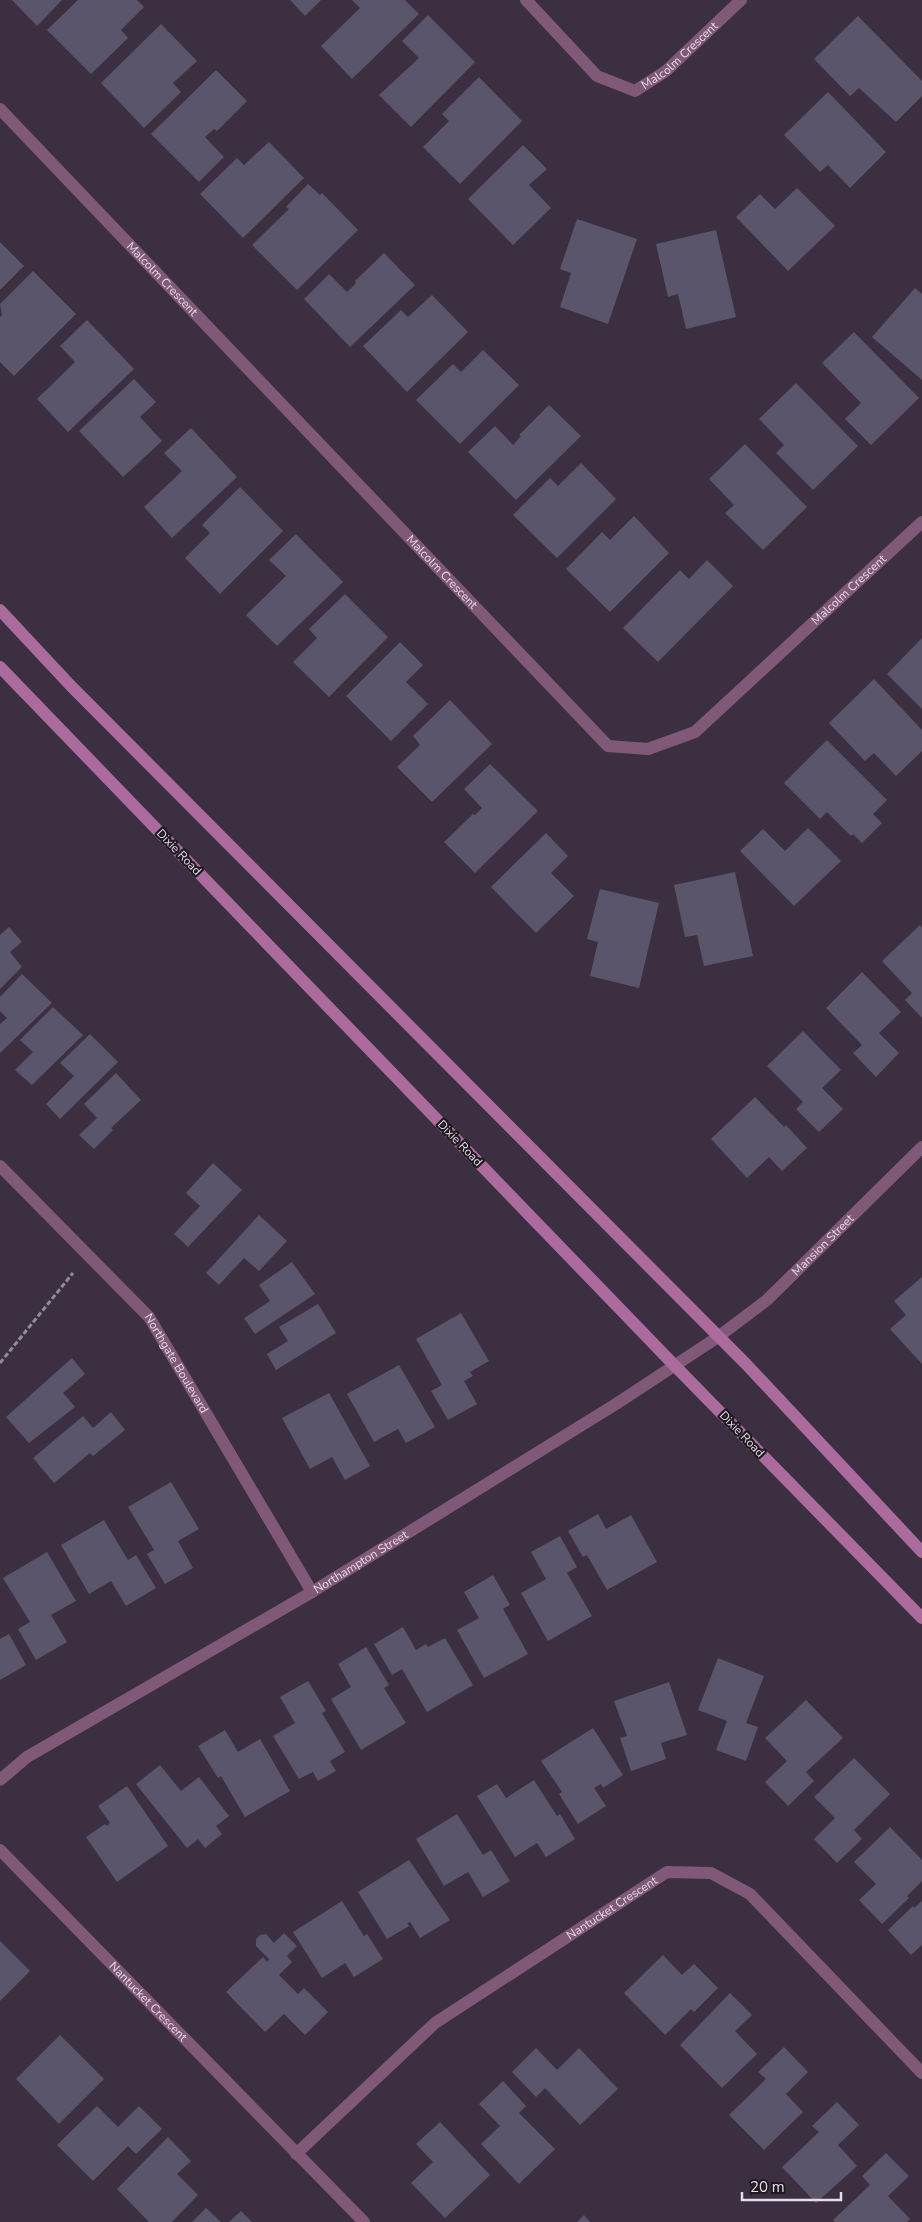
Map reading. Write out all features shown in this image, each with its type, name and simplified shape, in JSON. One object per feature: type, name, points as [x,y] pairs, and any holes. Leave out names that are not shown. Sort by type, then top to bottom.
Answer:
[{"type":"main road","points":[[0,610],[78,693],[746,1364],[922,1552]]},
{"type":"main road","name":"Dixie Road","points":[[0,667],[675,1366],[922,1618]]},
{"type":"street","name":"Malcolm Crescent","points":[[526,0],[597,76],[635,90],[666,71],[741,0]]},
{"type":"street","name":"Malcolm Crescent","points":[[0,109],[608,746],[648,750],[695,732],[922,522]]},
{"type":"street","name":"Mansion Street","points":[[718,1337],[766,1300],[922,1147]]},
{"type":"street","name":"Northgate Boulevard","points":[[0,1166],[149,1317],[312,1592]]},
{"type":"street","name":"Northampton Street","points":[[0,1780],[27,1757],[312,1592],[675,1366],[718,1337]]},
{"type":"street","name":"Nantucket Crescent","points":[[0,1850],[364,2222]]},
{"type":"street","name":"Nantucket Crescent","points":[[296,2154],[435,2023],[667,1872],[711,1873],[750,1894],[922,2073]]},
{"type":"path","points":[[0,1363],[87,1255]]},
{"type":"building","points":[[12,0],[62,0],[37,26]]},
{"type":"building","points":[[78,0],[137,0],[144,7],[121,30],[128,38],[91,74],[47,30]]},
{"type":"building","points":[[290,0],[321,0],[305,16]]},
{"type":"building","points":[[352,0],[405,0],[419,14],[352,79],[321,46],[360,8]]},
{"type":"building","points":[[428,15],[475,62],[411,127],[379,95],[419,58],[402,41]]},
{"type":"building","points":[[858,16],[922,81],[922,96],[896,122],[859,88],[850,96],[814,59]]},
{"type":"building","points":[[161,24],[197,61],[173,83],[181,92],[144,128],[101,83]]},
{"type":"building","points":[[216,70],[247,101],[217,131],[214,129],[205,137],[224,157],[199,182],[151,134]]},
{"type":"building","points":[[479,77],[522,121],[460,184],[423,147],[449,121],[442,114]]},
{"type":"building","points":[[828,92],[886,152],[850,188],[828,165],[820,172],[784,135]]},
{"type":"building","points":[[269,142],[304,178],[243,238],[200,194],[237,158],[244,165]]},
{"type":"building","points":[[523,145],[547,169],[529,185],[551,208],[513,245],[468,199]]},
{"type":"building","points":[[308,184],[320,195],[322,193],[358,230],[297,290],[252,245],[289,209],[286,207]]},
{"type":"building","points":[[797,188],[835,226],[788,271],[736,217],[760,194],[775,209]]},
{"type":"building","points":[[577,219],[637,239],[608,324],[560,307],[571,273],[560,269]]},
{"type":"building","points":[[716,230],[736,317],[686,329],[678,294],[668,297],[656,244]]},
{"type":"building","points":[[0,242],[24,266],[0,290]]},
{"type":"building","points":[[384,253],[415,285],[350,347],[304,299],[329,274],[347,292],[356,283],[355,281]]},
{"type":"building","points":[[33,271],[76,314],[14,376],[0,362],[0,317],[2,315],[0,304]]},
{"type":"building","points":[[915,288],[922,294],[922,380],[872,337]]},
{"type":"building","points":[[432,295],[468,332],[407,392],[363,346],[401,310],[408,317]]},
{"type":"building","points":[[87,320],[134,369],[68,432],[37,399],[75,362],[60,346]]},
{"type":"building","points":[[854,332],[919,398],[871,445],[845,419],[861,403],[822,363]]},
{"type":"building","points":[[483,350],[519,385],[460,444],[416,400],[453,364],[461,372]]},
{"type":"building","points":[[134,379],[156,402],[140,417],[162,441],[123,477],[79,431]]},
{"type":"building","points":[[796,383],[858,446],[813,490],[776,453],[784,445],[759,419]]},
{"type":"building","points":[[549,405],[581,436],[516,500],[468,452],[495,426],[513,445],[521,436],[519,435]]},
{"type":"building","points":[[191,428],[237,477],[172,538],[144,507],[182,471],[164,453]]},
{"type":"building","points":[[745,444],[807,507],[763,550],[725,513],[734,505],[709,479]]},
{"type":"building","points":[[581,463],[616,499],[557,558],[513,515],[550,478],[558,486]]},
{"type":"building","points":[[240,487],[283,531],[220,594],[185,558],[210,533],[202,525]]},
{"type":"building","points":[[634,516],[669,553],[610,612],[566,569],[602,532],[610,540]]},
{"type":"building","points":[[296,534],[343,582],[277,646],[246,615],[286,576],[269,560]]},
{"type":"building","points":[[707,560],[733,586],[658,662],[623,628],[680,570],[689,579]]},
{"type":"building","points":[[345,594],[388,637],[329,697],[293,662],[317,638],[309,629]]},
{"type":"building","points":[[922,638],[922,709],[887,674]]},
{"type":"building","points":[[400,642],[423,665],[406,682],[428,704],[391,741],[346,696]]},
{"type":"building","points":[[874,679],[922,730],[922,751],[896,776],[874,753],[865,761],[829,723]]},
{"type":"building","points":[[450,700],[492,744],[432,802],[397,767],[420,745],[413,736]]},
{"type":"building","points":[[827,740],[887,800],[873,814],[882,823],[862,843],[853,834],[851,836],[827,812],[820,819],[784,783]]},
{"type":"building","points":[[490,764],[538,811],[475,873],[444,842],[473,814],[475,815],[482,808],[464,789]]},
{"type":"building","points":[[808,828],[841,861],[794,906],[740,851],[763,829],[785,851]]},
{"type":"building","points":[[546,833],[568,856],[551,873],[574,896],[536,933],[491,887]]},
{"type":"building","points":[[735,872],[753,956],[704,966],[697,935],[685,937],[674,885]]},
{"type":"building","points":[[600,889],[659,903],[639,988],[590,976],[598,942],[587,939]]},
{"type":"building","points":[[920,925],[922,928],[922,1018],[905,1000],[912,993],[882,961]]},
{"type":"building","points":[[9,927],[22,942],[10,952],[22,967],[0,989],[0,935]]},
{"type":"building","points":[[862,972],[901,1012],[879,1033],[899,1053],[876,1077],[853,1053],[862,1045],[826,1008]]},
{"type":"building","points":[[22,974],[52,1003],[0,1053],[0,1024],[7,1018],[0,1011],[0,997]]},
{"type":"building","points":[[53,1007],[83,1035],[32,1085],[15,1070],[33,1052],[20,1040]]},
{"type":"building","points":[[803,1031],[841,1070],[822,1088],[843,1109],[819,1132],[796,1109],[803,1102],[767,1066]]},
{"type":"building","points":[[90,1034],[118,1062],[60,1119],[46,1104],[74,1076],[60,1063]]},
{"type":"building","points":[[116,1073],[141,1100],[111,1128],[113,1130],[94,1149],[79,1135],[97,1118],[84,1104]]},
{"type":"building","points":[[755,1097],[784,1127],[786,1125],[807,1148],[782,1171],[769,1157],[747,1178],[711,1139]]},
{"type":"building","points":[[213,1163],[242,1190],[188,1247],[174,1234],[200,1206],[186,1193]]},
{"type":"building","points":[[259,1215],[287,1241],[259,1271],[244,1258],[219,1285],[206,1273]]},
{"type":"building","points":[[292,1262],[315,1294],[255,1334],[244,1318],[270,1301],[259,1285]]},
{"type":"building","points":[[922,1277],[922,1364],[890,1329],[906,1315],[894,1301]]},
{"type":"building","points":[[318,1304],[336,1333],[276,1370],[267,1354],[288,1341],[279,1327]]},
{"type":"building","points":[[461,1313],[489,1361],[470,1372],[473,1376],[464,1381],[477,1404],[448,1420],[431,1391],[442,1385],[416,1339]]},
{"type":"building","points":[[72,1358],[85,1374],[63,1393],[75,1407],[29,1443],[6,1417]]},
{"type":"building","points":[[399,1365],[435,1427],[406,1443],[398,1429],[374,1442],[347,1394]]},
{"type":"building","points":[[329,1393],[370,1466],[345,1480],[332,1457],[310,1469],[282,1418]]},
{"type":"building","points":[[111,1412],[125,1430],[93,1456],[90,1453],[54,1483],[33,1458],[83,1416],[93,1428]]},
{"type":"building","points":[[171,1482],[199,1529],[178,1541],[193,1568],[165,1584],[147,1554],[154,1550],[128,1507]]},
{"type":"building","points":[[598,1514],[606,1529],[631,1515],[657,1562],[607,1590],[587,1555],[583,1557],[568,1531]]},
{"type":"building","points":[[104,1520],[128,1560],[136,1555],[156,1588],[126,1606],[111,1581],[89,1594],[61,1545]]},
{"type":"building","points":[[560,1536],[577,1567],[567,1573],[592,1616],[548,1641],[521,1593],[546,1579],[531,1552]]},
{"type":"building","points":[[47,1552],[76,1601],[51,1615],[67,1642],[36,1660],[18,1629],[30,1622],[3,1578]]},
{"type":"building","points":[[493,1575],[510,1605],[503,1609],[528,1654],[484,1678],[457,1630],[479,1618],[464,1592]]},
{"type":"building","points":[[403,1627],[416,1650],[426,1644],[428,1647],[445,1638],[473,1685],[427,1712],[402,1669],[392,1675],[374,1644]]},
{"type":"building","points":[[9,1634],[26,1665],[0,1680],[0,1639]]},
{"type":"building","points":[[366,1647],[389,1685],[384,1688],[406,1723],[361,1750],[331,1699],[351,1687],[338,1664]]},
{"type":"building","points":[[718,1658],[764,1676],[746,1723],[758,1727],[746,1761],[716,1750],[727,1721],[698,1710]]},
{"type":"building","points":[[308,1681],[326,1711],[322,1713],[345,1752],[330,1761],[336,1771],[318,1781],[313,1772],[299,1779],[273,1736],[295,1723],[280,1697]]},
{"type":"building","points":[[669,1682],[687,1735],[661,1743],[666,1759],[631,1771],[620,1738],[627,1736],[614,1701]]},
{"type":"building","points":[[806,1700],[843,1738],[806,1772],[814,1781],[788,1806],[765,1782],[787,1761],[765,1738]]},
{"type":"building","points":[[593,1728],[623,1775],[603,1788],[601,1784],[594,1788],[606,1806],[578,1824],[559,1794],[562,1792],[541,1761]]},
{"type":"building","points":[[225,1730],[238,1752],[260,1739],[290,1791],[245,1817],[221,1776],[218,1778],[198,1746]]},
{"type":"building","points":[[854,1758],[890,1794],[854,1830],[862,1839],[837,1863],[814,1839],[835,1818],[814,1797]]},
{"type":"building","points":[[160,1765],[181,1791],[199,1777],[229,1816],[216,1826],[222,1834],[205,1848],[198,1839],[187,1848],[136,1784]]},
{"type":"building","points":[[534,1780],[557,1816],[560,1814],[575,1839],[546,1857],[537,1843],[515,1857],[477,1796],[497,1784],[506,1798]]},
{"type":"building","points":[[127,1786],[168,1846],[117,1882],[86,1837],[105,1824],[107,1826],[110,1823],[98,1806]]},
{"type":"building","points":[[457,1814],[483,1855],[491,1850],[510,1881],[483,1897],[468,1872],[444,1886],[416,1839]]},
{"type":"building","points":[[890,1827],[922,1860],[922,1881],[907,1896],[909,1898],[882,1924],[859,1900],[876,1884],[854,1862]]},
{"type":"building","points":[[409,1860],[450,1920],[420,1938],[410,1922],[407,1923],[409,1926],[387,1939],[358,1892]]},
{"type":"building","points":[[342,1901],[364,1936],[367,1934],[383,1959],[354,1977],[345,1963],[322,1978],[293,1932]]},
{"type":"building","points":[[922,1901],[922,1945],[911,1955],[888,1930],[913,1906],[914,1908]]},
{"type":"building","points":[[284,1933],[297,1946],[287,1956],[292,1962],[279,1975],[298,1994],[304,1988],[328,2012],[305,2035],[284,2014],[265,2032],[226,1992],[263,1957],[267,1962],[269,1959],[256,1946],[256,1939],[260,1935],[266,1934],[274,1943]]},
{"type":"building","points":[[0,1941],[30,1971],[0,2001]]},
{"type":"building","points":[[663,1955],[682,1975],[694,1964],[718,1988],[694,2012],[691,2009],[665,2035],[624,1993]]},
{"type":"building","points":[[730,1993],[752,2015],[735,2031],[757,2054],[722,2088],[680,2045]]},
{"type":"building","points":[[60,2035],[104,2079],[59,2124],[16,2079]]},
{"type":"building","points":[[784,2047],[808,2072],[786,2094],[803,2112],[764,2150],[729,2115],[766,2079],[758,2072]]},
{"type":"building","points":[[536,2048],[557,2070],[579,2048],[618,2089],[580,2125],[545,2088],[536,2097],[512,2072]]},
{"type":"building","points":[[503,2081],[526,2106],[519,2113],[555,2149],[519,2184],[481,2144],[500,2126],[479,2104]]},
{"type":"building","points":[[837,2102],[859,2125],[838,2145],[857,2166],[816,2203],[782,2167],[819,2132],[812,2126]]},
{"type":"building","points":[[97,2106],[118,2127],[139,2106],[162,2129],[136,2154],[128,2146],[93,2181],[57,2145]]},
{"type":"building","points":[[440,2122],[490,2175],[445,2218],[411,2183],[433,2162],[416,2144]]},
{"type":"building","points":[[168,2137],[191,2161],[177,2174],[198,2195],[172,2222],[149,2222],[117,2189]]},
{"type":"building","points":[[886,2153],[909,2176],[888,2196],[910,2219],[907,2222],[835,2222],[833,2220],[870,2185],[862,2176]]},
{"type":"building","points":[[206,2208],[221,2222],[192,2222]]},
{"type":"building","points":[[241,2211],[252,2222],[229,2222]]},
{"type":"building","points":[[584,2215],[590,2222],[577,2222]]}]
